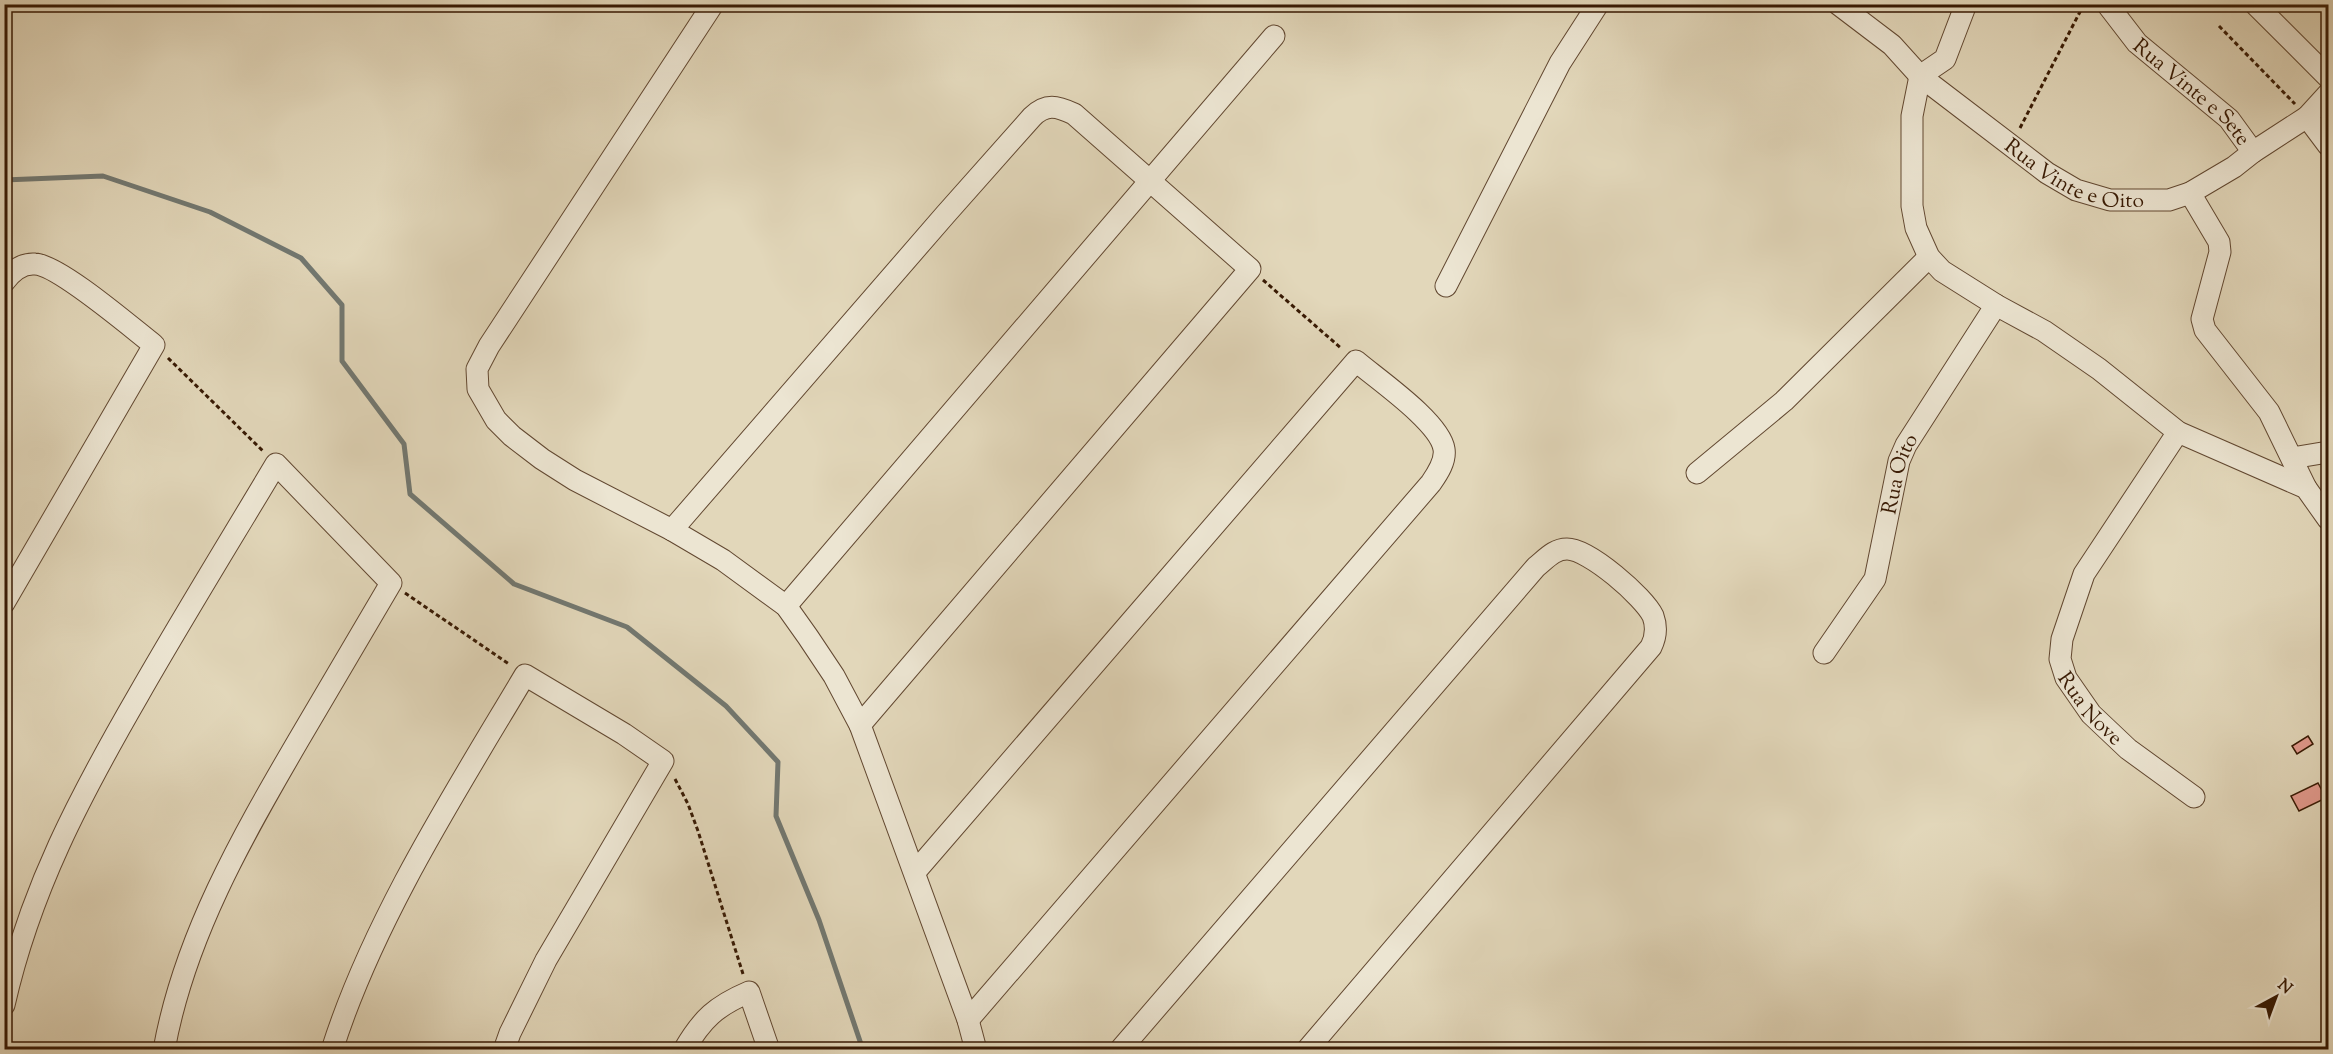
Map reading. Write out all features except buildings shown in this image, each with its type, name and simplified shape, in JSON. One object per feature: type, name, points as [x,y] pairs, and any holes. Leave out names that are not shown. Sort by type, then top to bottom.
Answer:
[{"type":"street","points":[[713,4],[489,346],[477,369],[478,389],[488,409],[512,436],[542,459],[575,480],[672,530],[723,560],[786,606],[834,676],[860,725],[968,1020],[976,1050]]},
{"type":"street","points":[[1446,286],[1560,63],[1598,4]]},
{"type":"street","name":"Rua Vinte e Oito","points":[[1838,4],[1892,45],[1920,76],[2047,173],[2076,190],[2110,200],[2169,201],[2190,194],[2307,117],[2328,94]]},
{"type":"street","points":[[1966,4],[1945,59],[1920,76],[1912,116],[1912,206],[1916,228],[1929,256],[1942,271],[2044,331],[2099,369],[2178,432],[2306,488]]},
{"type":"street","name":"Rua Vinte e Sete","points":[[2107,4],[2137,43],[2229,120],[2253,152]]},
{"type":"street","points":[[2255,4],[2328,77]]},
{"type":"street","points":[[786,606],[1274,36]]},
{"type":"street","points":[[672,530],[945,214],[1040,110],[1052,106],[1074,114],[1250,269],[860,725]]},
{"type":"street","points":[[2307,117],[2328,145]]},
{"type":"street","points":[[2190,194],[2219,242],[2220,252],[2202,319],[2205,330],[2269,412],[2306,488],[2328,519]]},
{"type":"street","points":[[1697,473],[1784,402],[1929,256]]},
{"type":"street","points":[[4,282],[14,271],[28,264],[51,268],[154,345],[4,603]]},
{"type":"street","name":"Rua Oito","points":[[1824,653],[1875,579],[1899,461],[1906,445],[1996,304]]},
{"type":"street","points":[[915,872],[1356,361],[1430,423],[1444,451],[1438,474],[1409,511],[968,1020]]},
{"type":"street","name":"Rua Nove","points":[[2178,432],[2084,574],[2062,639],[2060,659],[2066,678],[2091,714],[2128,749],[2194,797]]},
{"type":"street","points":[[2292,458],[2328,452]]},
{"type":"street","points":[[4,1005],[23,932],[53,855],[75,809],[159,658],[276,464],[391,584],[256,813],[230,864],[203,923],[186,969],[164,1050]]},
{"type":"street","points":[[1120,1050],[1536,567],[1558,550],[1572,549],[1581,552],[1620,580],[1650,611],[1656,630],[1651,647],[1307,1050]]},
{"type":"street","points":[[332,1050],[341,1023],[384,926],[455,793],[525,675],[615,728],[663,760],[546,960],[504,1050]]},
{"type":"street","points":[[684,1050],[702,1023],[717,1008],[749,993],[769,1050]]},
{"type":"path","points":[[2011,144],[2084,4]]},
{"type":"path","points":[[2219,26],[2307,117]]},
{"type":"path","points":[[1250,269],[1356,361]]},
{"type":"path","points":[[154,345],[276,464]]},
{"type":"path","points":[[391,584],[525,675]]},
{"type":"path","points":[[663,760],[679,786],[698,831],[749,993]]},
{"type":"waterway","points":[[4,180],[103,176],[210,212],[301,258],[342,305],[342,361],[404,444],[410,494],[514,584],[627,627],[726,706],[778,762],[776,816],[819,920],[863,1050]]}]
